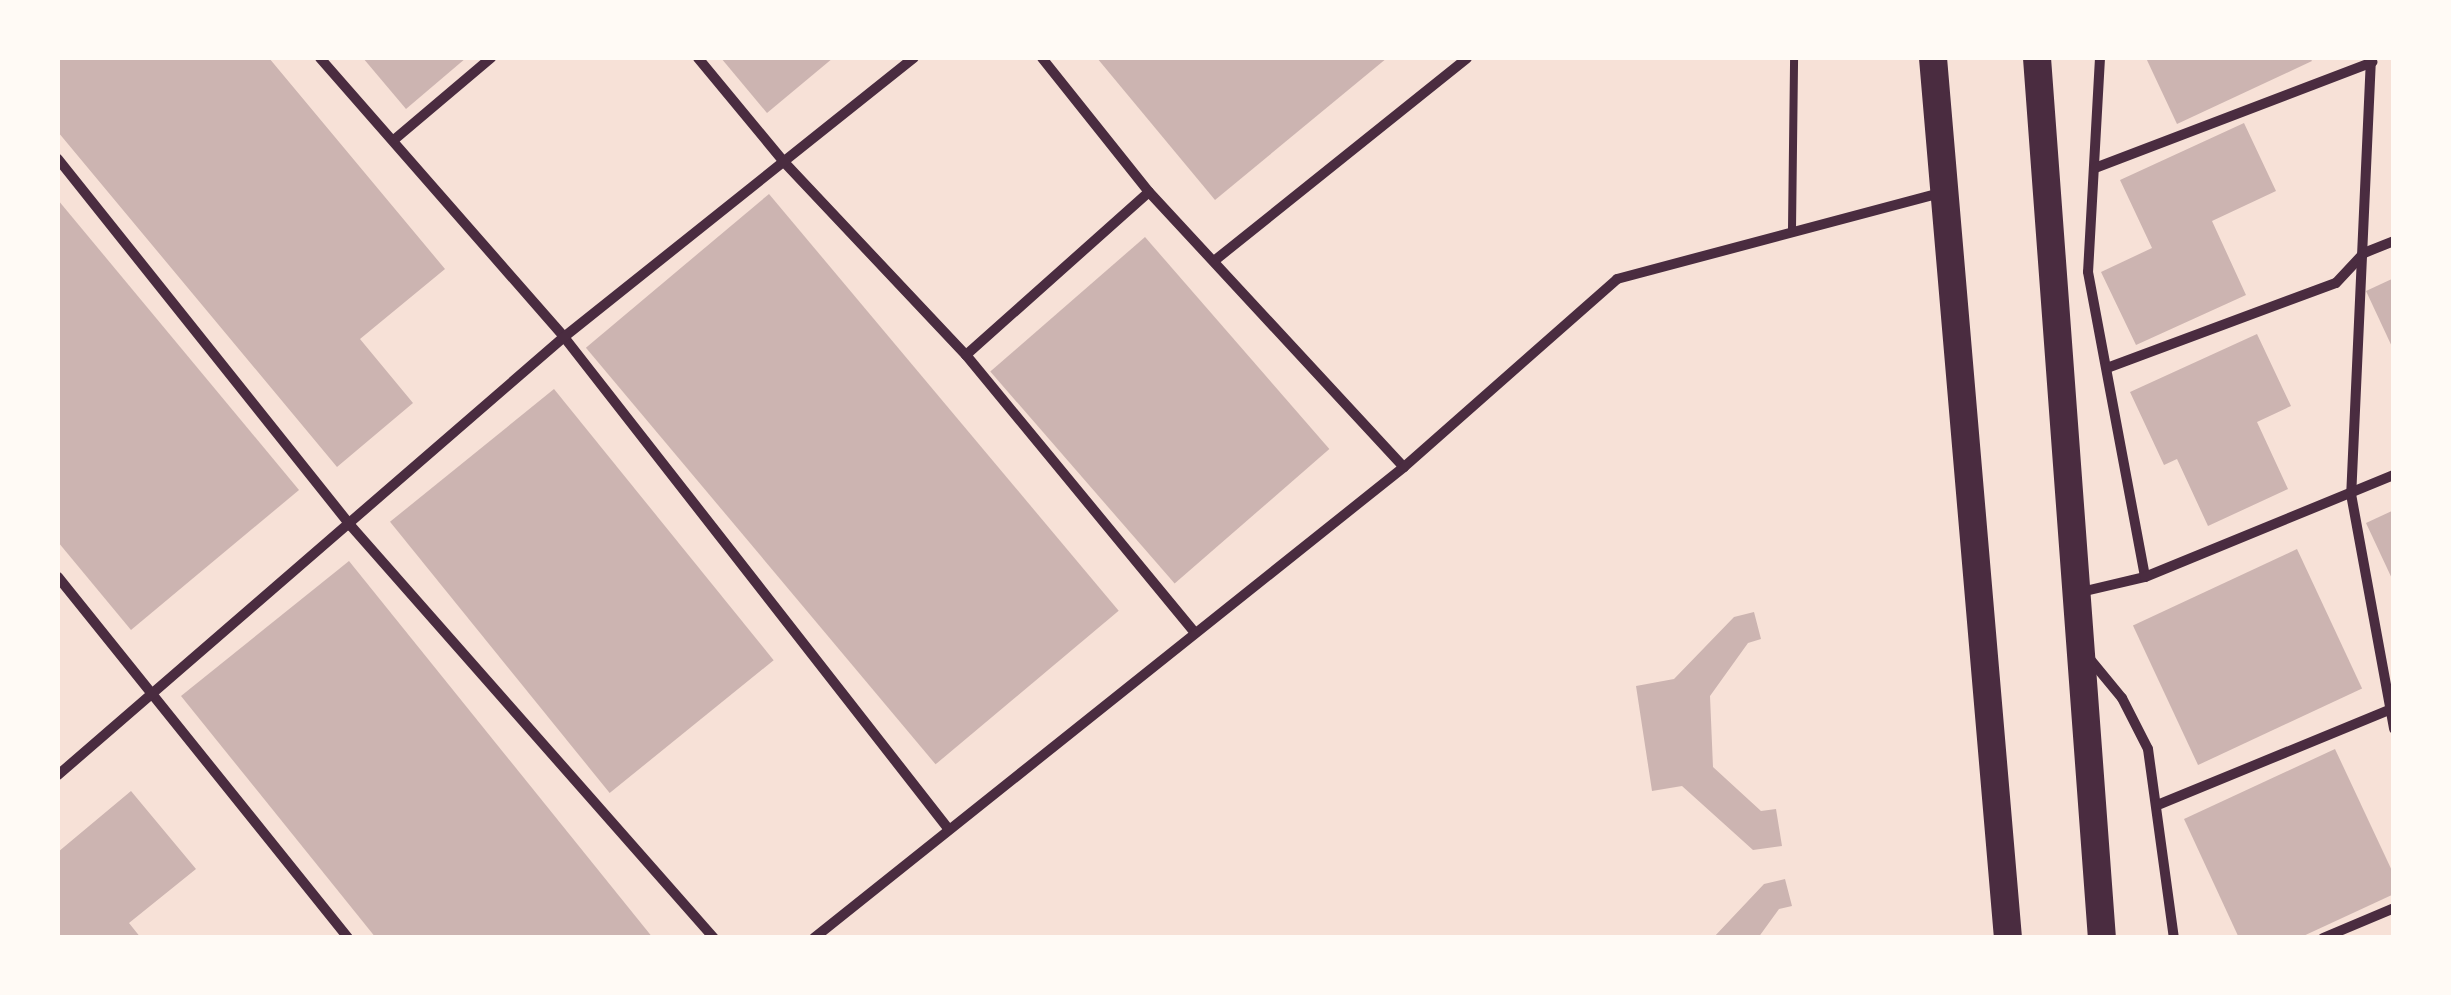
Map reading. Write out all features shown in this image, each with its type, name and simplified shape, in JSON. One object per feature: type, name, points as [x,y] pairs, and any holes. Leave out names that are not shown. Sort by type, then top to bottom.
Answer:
[{"type":"highway","points":[[1933,58],[2008,938]]},
{"type":"highway","points":[[2036,58],[2085,654],[2102,938]]},
{"type":"street","points":[[320,58],[395,138],[564,338],[947,827]]},
{"type":"street","points":[[395,138],[491,58]]},
{"type":"street","points":[[698,58],[784,162],[966,355],[1193,630]]},
{"type":"street","points":[[58,775],[351,526],[564,338],[914,58]]},
{"type":"street","points":[[1042,58],[1149,192],[1404,468]]},
{"type":"street","points":[[1214,261],[1467,58]]},
{"type":"street","points":[[2100,58],[2088,272],[2145,577]]},
{"type":"street","points":[[2094,168],[2372,60],[2350,494],[2394,729]]},
{"type":"street","points":[[58,159],[351,526],[714,938]]},
{"type":"street","points":[[966,355],[1149,192]]},
{"type":"street","points":[[814,938],[1193,630],[1404,468],[1617,279],[1792,229],[1942,193]]},
{"type":"street","points":[[2107,368],[2336,282],[2364,254],[2394,241]]},
{"type":"street","points":[[2080,592],[2145,577],[2394,476]]},
{"type":"street","points":[[58,577],[348,938]]},
{"type":"street","points":[[2085,654],[2136,722],[2160,804],[2174,938]]},
{"type":"street","points":[[2160,804],[2392,709]]},
{"type":"street","points":[[2323,938],[2394,908]]},
{"type":"lane","points":[[1792,229],[1794,58]]},
{"type":"building","points":[[58,58],[269,58],[445,269],[360,339],[413,403],[337,467],[58,132]]},
{"type":"building","points":[[363,58],[466,58],[406,109]]},
{"type":"building","points":[[721,58],[833,58],[767,113]]},
{"type":"building","points":[[1097,58],[1387,58],[1215,200]]},
{"type":"building","points":[[2146,58],[2310,58],[2312,61],[2177,124]]},
{"type":"building","points":[[2244,123],[2276,191],[2212,221],[2246,295],[2136,345],[2101,272],[2152,248],[2120,180]]},
{"type":"building","points":[[769,194],[1119,611],[936,764],[586,348]]},
{"type":"building","points":[[58,200],[299,490],[131,630],[58,542]]},
{"type":"building","points":[[1145,237],[1329,449],[1175,584],[990,371]]},
{"type":"building","points":[[2394,278],[2394,351],[2366,291]]},
{"type":"building","points":[[2257,334],[2291,406],[2257,422],[2288,489],[2208,526],[2177,459],[2164,465],[2130,392]]},
{"type":"building","points":[[554,389],[774,660],[610,793],[390,522]]},
{"type":"building","points":[[2394,510],[2394,583],[2366,523]]},
{"type":"building","points":[[2297,549],[2362,689],[2198,765],[2133,625]]},
{"type":"building","points":[[349,561],[653,938],[376,938],[181,696]]},
{"type":"building","points":[[1754,612],[1761,639],[1748,643],[1710,696],[1713,767],[1761,811],[1776,809],[1782,846],[1753,850],[1682,786],[1652,791],[1636,686],[1674,679],[1734,617]]},
{"type":"building","points":[[2335,749],[2394,875],[2394,894],[2299,938],[2239,938],[2184,819]]},
{"type":"building","points":[[131,791],[196,869],[129,923],[141,938],[58,938],[58,852]]},
{"type":"building","points":[[1785,879],[1792,906],[1779,909],[1758,938],[1713,938],[1764,884]]}]
